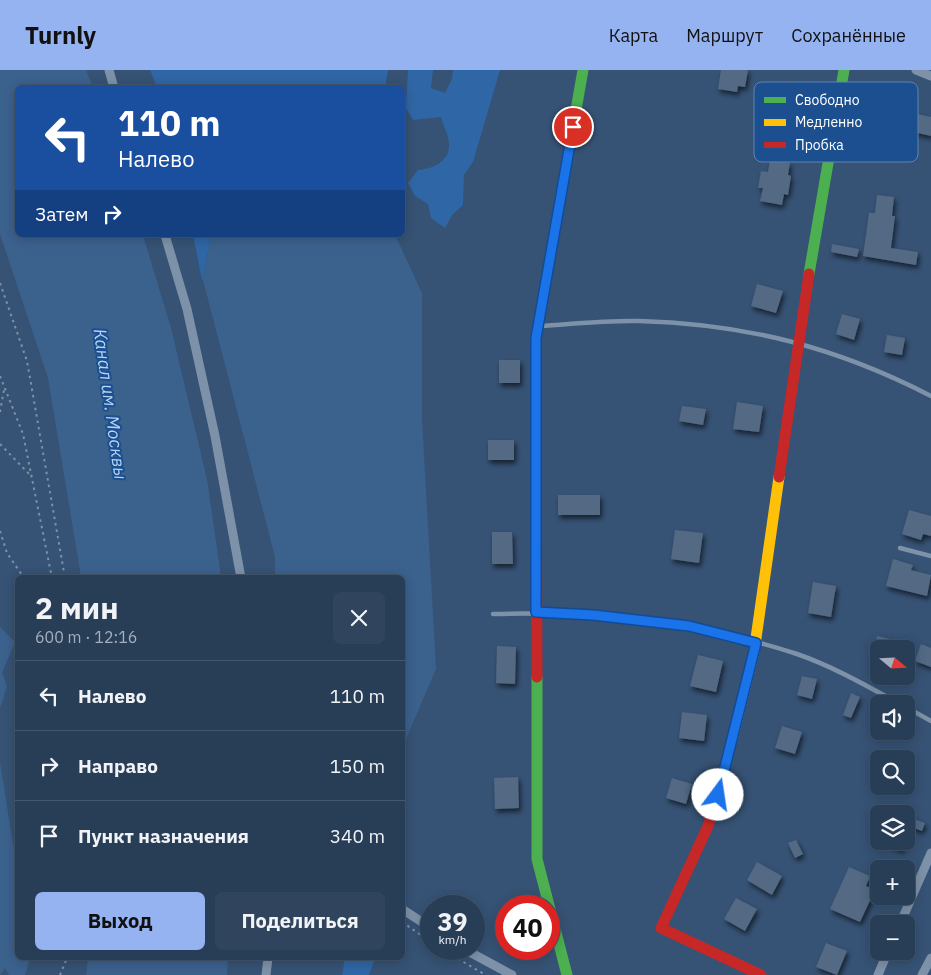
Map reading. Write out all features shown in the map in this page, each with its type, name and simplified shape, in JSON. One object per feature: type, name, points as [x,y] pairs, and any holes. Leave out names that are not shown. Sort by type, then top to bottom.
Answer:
[{"type":"street","points":[[109,70],[113,85]]},
{"type":"street","points":[[567,975],[537,859],[538,326],[583,70]]},
{"type":"street","points":[[916,70],[931,76]]},
{"type":"street","points":[[761,975],[661,928],[708,826],[718,795],[756,643],[798,343],[828,162]]},
{"type":"street","points":[[166,237],[187,309],[215,436],[240,575]]},
{"type":"street","points":[[904,915],[931,853]]},
{"type":"street","points":[[405,911],[420,921]]},
{"type":"street","points":[[922,975],[931,958]]},
{"type":"street","points":[[266,975],[268,960]]},
{"type":"street","points":[[484,960],[512,975]]},
{"type":"street","points":[[878,975],[884,960]]},
{"type":"lane","points":[[538,326],[637,321],[736,329],[798,343],[860,362],[931,396]]},
{"type":"lane","points":[[900,548],[931,556]]},
{"type":"lane","points":[[493,614],[536,612],[593,615],[689,626],[798,654],[882,695]]},
{"type":"lane","points":[[915,712],[931,721]]},
{"type":"path","points":[[0,283],[27,361],[63,575]]},
{"type":"path","points":[[0,376],[23,434],[51,575]]},
{"type":"path","points":[[0,412],[4,389]]},
{"type":"path","points":[[0,444],[32,477]]},
{"type":"path","points":[[0,531],[7,553],[22,575]]},
{"type":"path","points":[[405,924],[420,934]]},
{"type":"path","points":[[60,975],[66,960]]},
{"type":"path","points":[[459,960],[486,975]]},
{"type":"shaded area","points":[[150,70],[388,70],[386,85],[156,85]]},
{"type":"shaded area","points":[[408,70],[433,70],[431,88],[445,93],[452,79],[453,70],[500,70],[473,162],[464,175],[463,205],[452,215],[445,228],[431,218],[428,204],[415,196],[408,183],[418,170],[434,166],[443,160],[447,156],[449,144],[441,117],[413,120],[406,108]]},
{"type":"shaded area","points":[[193,237],[211,237],[203,280]]},
{"type":"shaded area","points":[[345,960],[374,960],[369,975],[342,975]]},
{"type":"water","name":"Канал им. Москвы","points":[[0,70],[86,70],[92,85],[15,85],[15,237],[144,237],[171,328],[207,479],[221,575],[81,575],[48,378],[0,234]]},
{"type":"water","points":[[211,237],[396,237],[422,293],[422,419],[436,669],[406,739],[405,575],[275,575],[275,557],[203,280]]},
{"type":"water","points":[[0,627],[15,642],[2,673],[7,686],[0,708]]},
{"type":"water","points":[[0,762],[15,856],[15,960],[29,960],[25,975],[9,975],[5,968],[0,975]]},
{"type":"water","points":[[88,960],[228,960],[227,975],[86,975]]},
{"type":"building","points":[[721,70],[748,70],[745,87],[738,86],[737,92],[718,89]]},
{"type":"building","points":[[918,114],[931,117],[931,136],[918,133]]},
{"type":"building","points":[[770,162],[790,163],[788,175],[791,176],[788,195],[784,194],[782,205],[760,201],[763,188],[758,188],[761,171],[768,172]]},
{"type":"building","points":[[877,195],[894,197],[892,216],[895,216],[891,248],[918,252],[916,265],[863,256],[869,213],[875,213]]},
{"type":"building","points":[[832,244],[859,249],[857,257],[831,252]]},
{"type":"building","points":[[757,284],[783,291],[776,313],[751,306]]},
{"type":"building","points":[[842,314],[860,319],[854,340],[836,334]]},
{"type":"building","points":[[887,335],[905,338],[902,355],[884,352]]},
{"type":"building","points":[[499,360],[520,360],[520,383],[499,383]]},
{"type":"building","points":[[737,402],[763,406],[759,432],[733,429]]},
{"type":"building","points":[[682,406],[706,409],[703,425],[679,421]]},
{"type":"building","points":[[488,440],[514,440],[514,460],[488,460]]},
{"type":"building","points":[[558,495],[600,495],[600,515],[558,515]]},
{"type":"building","points":[[909,510],[931,516],[931,536],[923,534],[921,540],[902,534]]},
{"type":"building","points":[[675,530],[703,533],[699,563],[671,559]]},
{"type":"building","points":[[492,532],[512,532],[513,564],[492,564]]},
{"type":"building","points":[[893,559],[913,565],[911,570],[931,575],[927,596],[886,586]]},
{"type":"building","points":[[813,582],[836,586],[831,617],[808,613]]},
{"type":"building","points":[[877,636],[895,640],[876,640]]},
{"type":"building","points":[[921,644],[931,648],[931,667],[915,661]]},
{"type":"building","points":[[497,646],[516,647],[515,684],[496,683]]},
{"type":"building","points":[[698,655],[723,661],[716,692],[690,686]]},
{"type":"building","points":[[802,676],[817,679],[812,699],[797,695]]},
{"type":"building","points":[[851,693],[860,697],[851,718],[843,715]]},
{"type":"building","points":[[682,712],[707,715],[704,741],[679,738]]},
{"type":"building","points":[[782,726],[802,732],[795,754],[775,748]]},
{"type":"building","points":[[518,777],[519,808],[495,809],[494,778]]},
{"type":"building","points":[[672,778],[692,784],[686,804],[666,798]]},
{"type":"building","points":[[915,819],[925,823],[922,831],[915,828]]},
{"type":"building","points":[[796,840],[803,854],[795,858],[788,843]]},
{"type":"building","points":[[757,862],[782,876],[772,895],[747,880]]},
{"type":"building","points":[[849,867],[870,876],[866,886],[870,888],[870,901],[860,922],[830,909]]},
{"type":"building","points":[[736,898],[757,909],[745,931],[724,919]]},
{"type":"building","points":[[826,943],[847,951],[837,975],[816,967]]},
{"type":"traffic: fast","points":[[536,403],[536,338],[583,70]]},
{"type":"traffic: fast","points":[[842,82],[844,70]]},
{"type":"traffic: fast","points":[[809,274],[828,162]]},
{"type":"traffic: fast","points":[[537,677],[537,859],[567,975]]},
{"type":"traffic: slow","points":[[732,740],[754,652],[779,477]]},
{"type":"traffic: jam","points":[[779,477],[809,274]]},
{"type":"traffic: jam","points":[[536,403],[537,677]]},
{"type":"traffic: jam","points":[[732,740],[708,826],[661,928],[761,975]]},
{"type":"route","points":[[573,127],[536,338],[536,612],[593,615],[689,626],[756,643],[718,795]]}]
